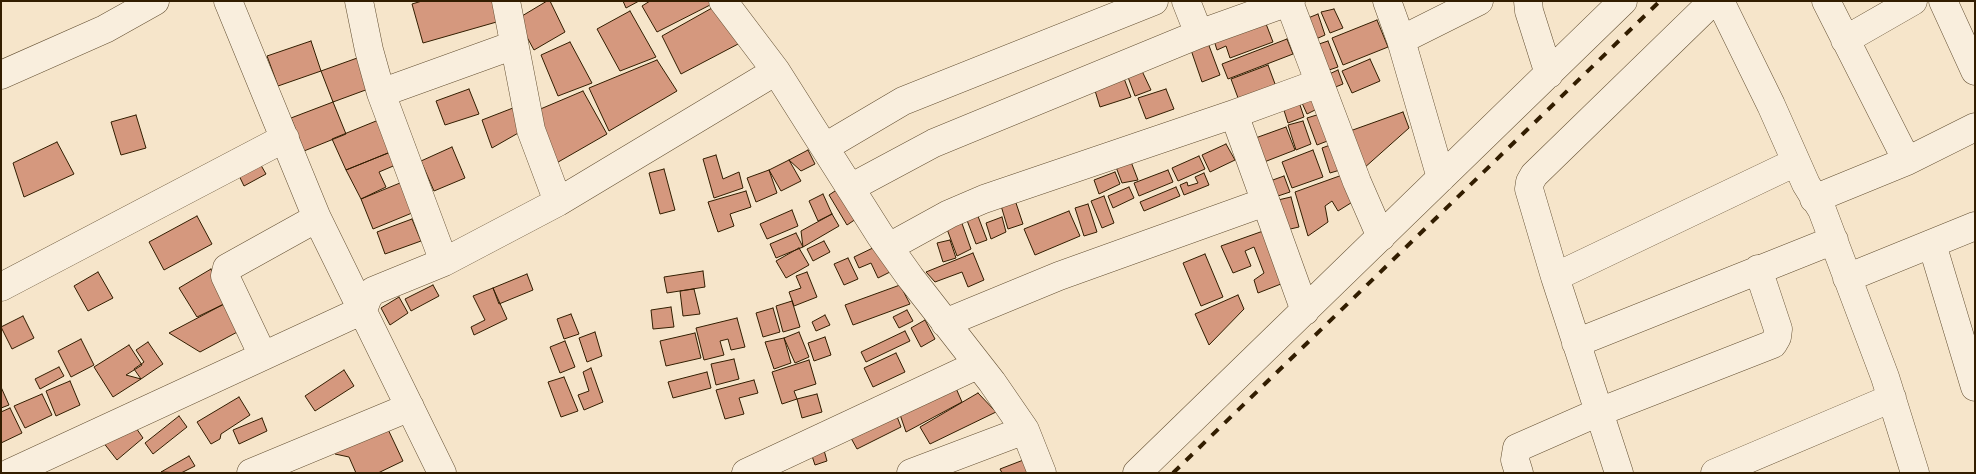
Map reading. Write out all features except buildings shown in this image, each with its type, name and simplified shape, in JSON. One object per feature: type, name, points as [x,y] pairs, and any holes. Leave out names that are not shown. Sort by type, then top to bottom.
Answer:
[{"type":"street","points":[[1,75],[105,29],[155,1]]},
{"type":"street","points":[[228,1],[317,218],[442,473]]},
{"type":"street","points":[[360,1],[369,50],[381,93],[444,262]]},
{"type":"street","points":[[506,1],[531,130],[558,202]]},
{"type":"street","points":[[723,1],[776,71],[889,247],[977,365],[992,382],[1025,430],[1042,473]]},
{"type":"street","points":[[825,147],[903,101],[1154,1]]},
{"type":"street","points":[[1186,1],[1199,34]]},
{"type":"street","points":[[1387,1],[1401,40],[1441,178]]},
{"type":"street","points":[[1401,40],[1479,1]]},
{"type":"street","points":[[1528,1],[1549,74]]},
{"type":"street","points":[[1137,473],[1623,1]]},
{"type":"street","points":[[1619,473],[1555,277],[1529,190],[1530,182],[1534,175],[1713,1]]},
{"type":"street","points":[[1720,1],[1814,199],[1822,210],[1892,398],[1915,473]]},
{"type":"street","points":[[1826,1],[1907,161]]},
{"type":"street","points":[[1845,40],[1913,1]]},
{"type":"street","points":[[1943,1],[1973,64]]},
{"type":"street","points":[[850,188],[934,143],[1199,34],[1290,2],[1319,82],[1381,237]]},
{"type":"street","points":[[381,93],[514,46]]},
{"type":"street","points":[[24,470],[363,310],[368,296],[373,291],[444,262],[558,202],[776,71]]},
{"type":"street","points":[[889,247],[949,214],[984,199],[1234,114],[1319,82]]},
{"type":"street","points":[[1234,114],[1305,311]]},
{"type":"street","points":[[1814,199],[1907,161],[1975,127]]},
{"type":"street","points":[[1,287],[285,138]]},
{"type":"street","points":[[1555,277],[1796,162]]},
{"type":"street","points":[[945,323],[1059,276],[1265,202]]},
{"type":"street","points":[[263,356],[225,276],[227,268],[317,218]]},
{"type":"street","points":[[1848,278],[1975,226]]},
{"type":"street","points":[[1576,343],[1834,240]]},
{"type":"street","points":[[1932,244],[1975,387]]},
{"type":"street","points":[[1519,473],[1515,460],[1517,448],[1599,412],[1773,344],[1777,337],[1778,329],[1758,269]]},
{"type":"street","points":[[746,473],[977,365]]},
{"type":"street","points":[[1715,473],[1892,398]]},
{"type":"street","points":[[251,473],[410,407]]},
{"type":"street","points":[[911,473],[1025,430]]},
{"type":"railway","points":[[1173,473],[1660,1]]}]
